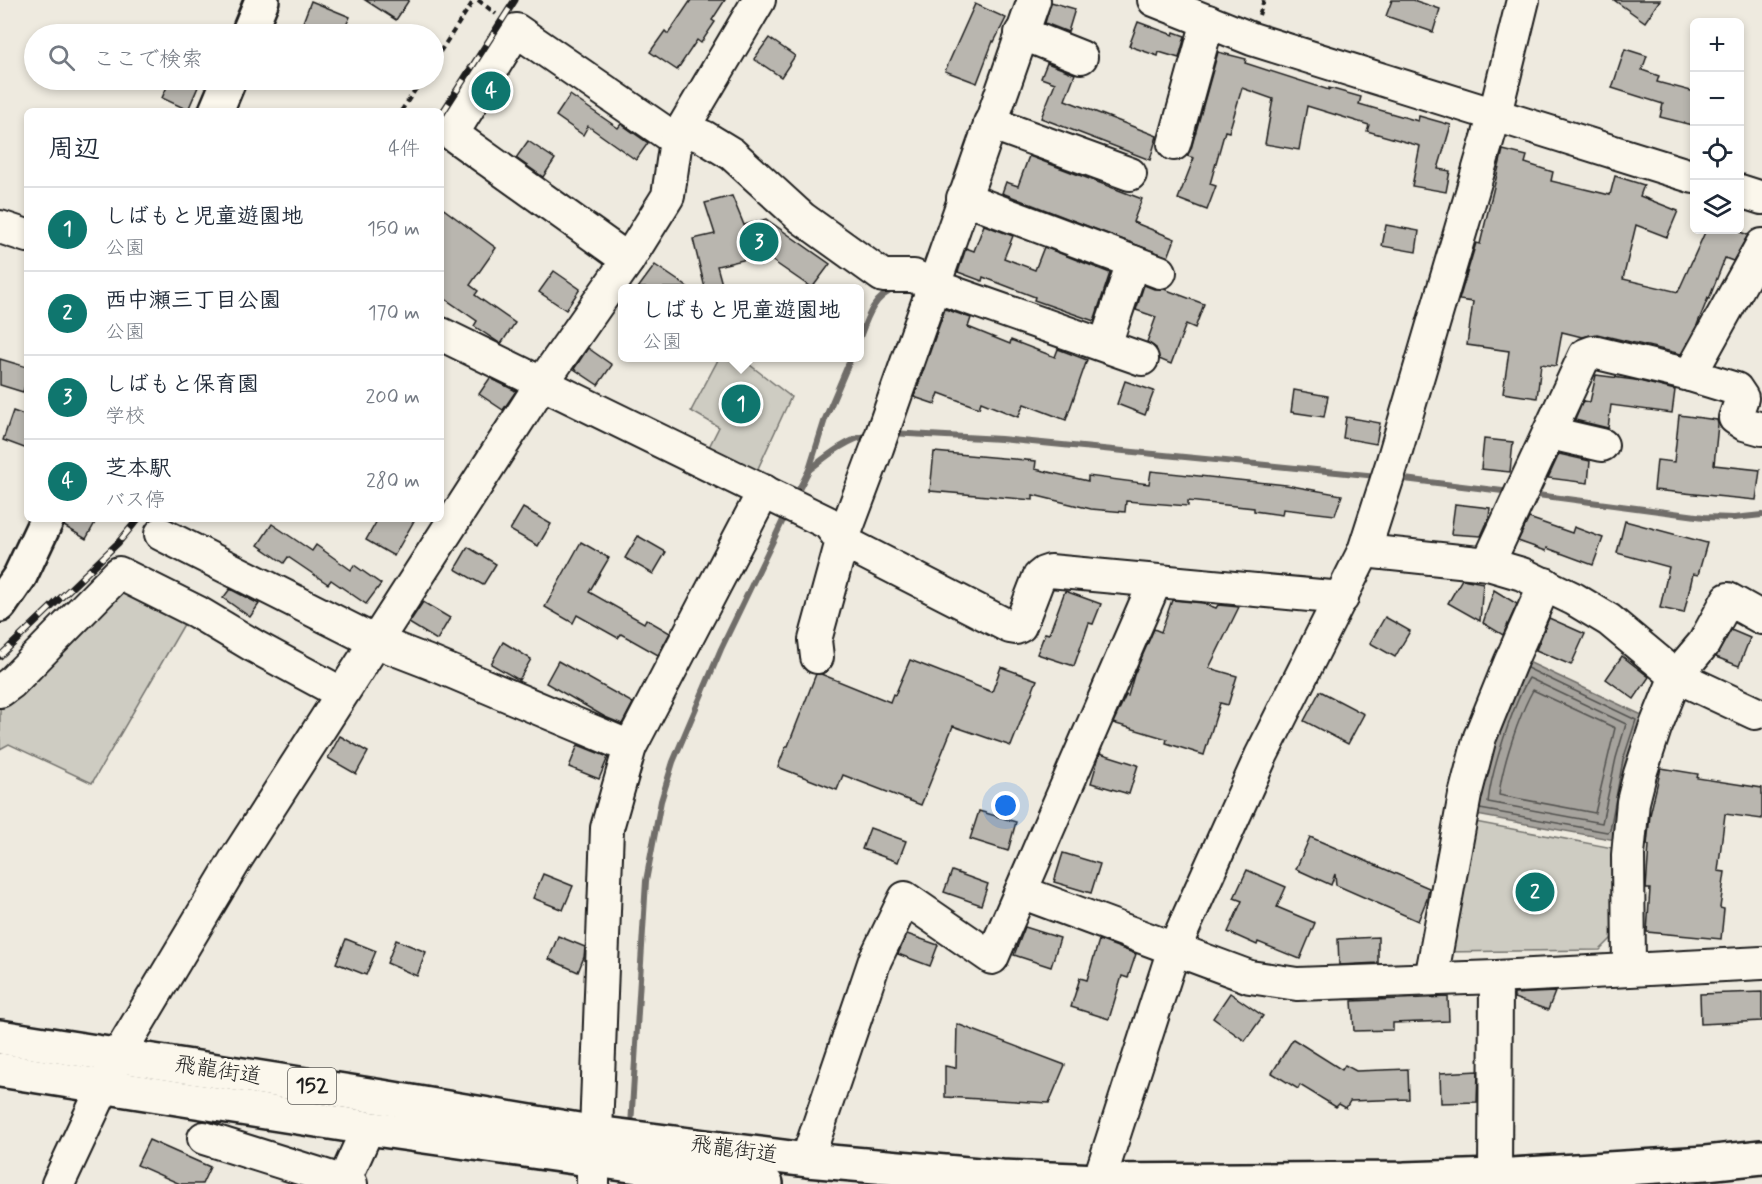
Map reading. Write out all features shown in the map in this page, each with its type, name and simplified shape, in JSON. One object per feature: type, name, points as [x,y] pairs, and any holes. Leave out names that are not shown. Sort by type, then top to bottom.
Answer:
[{"type":"highway","points":[[252,24],[262,0]]},
{"type":"highway","points":[[217,108],[225,90]]},
{"type":"highway","points":[[0,605],[20,576],[46,522]]},
{"type":"highway","name":"飛龍街道","points":[[0,1037],[393,1098],[614,1154],[766,1184]]},
{"type":"highway","name":"飛龍街道","points":[[0,1070],[368,1128],[614,1154],[807,1160],[1002,1177],[1099,1182],[1495,1176],[1706,1163],[1762,1157]]},
{"type":"street","points":[[58,1184],[118,1056],[236,859],[374,641],[542,383],[628,260],[668,196],[680,134],[759,0]]},
{"type":"street","points":[[817,657],[815,640],[842,541],[877,448],[928,275],[963,198],[980,133],[1034,0]]},
{"type":"street","points":[[1154,0],[1252,39],[1690,175]]},
{"type":"street","points":[[1099,1182],[1174,949],[1261,756],[1364,551],[1389,474],[1495,114],[1523,0]]},
{"type":"street","points":[[1174,144],[1208,21]]},
{"type":"street","points":[[628,260],[452,134],[516,30],[680,134],[704,137],[732,154],[802,218],[880,274],[884,276],[928,275],[1142,359]]},
{"type":"street","points":[[1021,33],[1081,57]]},
{"type":"street","points":[[980,133],[1130,174]]},
{"type":"street","points":[[1744,192],[1762,198]]},
{"type":"street","points":[[963,198],[1146,267],[1105,345]]},
{"type":"street","points":[[0,227],[24,235]]},
{"type":"street","points":[[1690,375],[1762,245]]},
{"type":"street","points":[[444,335],[828,523],[842,541],[1010,627],[1020,626],[1036,582],[1044,573],[1063,572],[1342,598]]},
{"type":"street","points":[[1488,564],[1585,355],[1593,352],[1690,375],[1736,389],[1742,398],[1735,418],[1744,424],[1762,429]]},
{"type":"street","points":[[1550,433],[1602,445]]},
{"type":"street","points":[[614,1154],[607,828],[630,747],[768,494]]},
{"type":"street","points":[[161,534],[374,641],[630,747]]},
{"type":"street","points":[[1364,551],[1488,564],[1522,574],[1545,584],[1609,620],[1676,676],[1755,713]]},
{"type":"street","points":[[0,691],[11,683],[119,573],[197,612],[341,693]]},
{"type":"street","points":[[807,1160],[875,960],[905,898],[992,958],[1155,582]]},
{"type":"street","points":[[1431,979],[1465,795],[1480,737],[1545,584]]},
{"type":"street","points":[[1629,969],[1628,855],[1634,802],[1645,755],[1676,676],[1704,643],[1728,599],[1762,618]]},
{"type":"street","points":[[1021,892],[1250,977],[1297,984],[1496,977],[1762,963]]},
{"type":"street","points":[[1495,1176],[1496,977]]},
{"type":"street","points":[[204,1138],[347,1183],[368,1128]]},
{"type":"path","points":[[444,46],[474,0]]},
{"type":"path","points":[[403,108],[415,90]]},
{"type":"shaded area","points":[[717,362],[746,362],[791,397],[755,475],[706,453],[719,427],[691,411]]},
{"type":"shaded area","points":[[121,578],[190,614],[92,783],[9,744],[0,749],[0,685]]},
{"type":"shaded area","points":[[1470,821],[1613,848],[1614,936],[1600,950],[1444,952]]},
{"type":"water","points":[[1522,659],[1644,716],[1615,840],[1471,814]]},
{"type":"building","points":[[365,0],[409,0],[396,20]]},
{"type":"building","points":[[691,0],[725,0],[712,20],[715,22],[701,43],[697,40],[677,70],[650,52],[665,31],[668,34]]},
{"type":"building","points":[[1392,0],[1413,0],[1440,9],[1433,32],[1386,16]]},
{"type":"building","points":[[1614,0],[1660,0],[1645,22]]},
{"type":"building","points":[[311,1],[350,17],[347,24],[302,24]]},
{"type":"building","points":[[1051,2],[1075,9],[1068,32],[1045,23]]},
{"type":"building","points":[[975,4],[1006,18],[993,41],[977,83],[945,71]]},
{"type":"building","points":[[1138,22],[1173,35],[1174,32],[1185,36],[1179,58],[1159,52],[1158,56],[1129,46]]},
{"type":"building","points":[[769,38],[795,56],[781,77],[754,59]]},
{"type":"building","points":[[1625,49],[1647,56],[1642,70],[1659,76],[1657,82],[1690,91],[1690,124],[1660,117],[1663,104],[1612,88]]},
{"type":"building","points":[[1218,52],[1246,59],[1245,63],[1329,90],[1329,88],[1361,97],[1359,104],[1418,121],[1419,116],[1451,125],[1438,169],[1450,171],[1446,192],[1412,186],[1420,146],[1367,131],[1369,125],[1307,106],[1299,150],[1265,144],[1273,99],[1242,88],[1229,132],[1225,131],[1210,184],[1216,186],[1207,210],[1178,199],[1194,158],[1187,156],[1191,149]]},
{"type":"building","points":[[1047,63],[1075,74],[1065,100],[1157,136],[1150,160],[1041,118],[1055,83],[1041,78]]},
{"type":"building","points":[[166,90],[197,90],[189,108],[184,108],[162,98]]},
{"type":"building","points":[[570,95],[618,128],[621,124],[648,143],[636,160],[588,126],[583,135],[556,116]]},
{"type":"building","points":[[528,141],[555,159],[543,177],[516,158]]},
{"type":"building","points":[[1503,150],[1527,156],[1525,163],[1553,172],[1551,181],[1610,195],[1615,176],[1644,185],[1640,196],[1678,211],[1667,237],[1636,225],[1623,279],[1678,292],[1704,234],[1748,235],[1733,261],[1725,258],[1709,299],[1681,354],[1597,334],[1582,337],[1562,332],[1556,366],[1541,364],[1537,398],[1503,393],[1509,351],[1467,345],[1473,302],[1459,300],[1476,243],[1480,244]]},
{"type":"building","points":[[1029,156],[1142,199],[1133,222],[1175,239],[1168,257],[1002,193],[1006,182],[1018,186]]},
{"type":"building","points":[[732,196],[744,225],[766,219],[830,264],[815,284],[806,284],[764,255],[717,266],[722,284],[704,284],[693,239],[715,234],[705,203]]},
{"type":"building","points":[[444,209],[496,248],[470,285],[478,291],[475,295],[515,323],[501,344],[474,326],[477,321],[444,298]]},
{"type":"building","points":[[984,225],[1013,236],[1004,258],[1035,270],[1044,247],[1110,273],[1094,321],[1034,300],[1035,297],[983,277],[982,281],[958,272],[966,248],[974,251]]},
{"type":"building","points":[[1386,225],[1419,231],[1416,252],[1382,246]]},
{"type":"building","points":[[655,265],[683,284],[641,284]]},
{"type":"building","points":[[554,271],[580,289],[566,310],[539,292]]},
{"type":"building","points":[[1144,285],[1154,289],[1164,289],[1204,304],[1195,328],[1186,324],[1171,364],[1159,359],[1156,348],[1147,342],[1156,317],[1136,310]]},
{"type":"building","points":[[945,309],[971,318],[968,327],[1010,344],[1011,340],[1055,357],[1058,349],[1087,360],[1066,420],[1024,404],[1018,417],[981,402],[979,408],[939,393],[935,404],[914,397]]},
{"type":"building","points":[[588,348],[612,365],[598,385],[574,369]]},
{"type":"building","points":[[0,359],[24,366],[23,392],[0,385]]},
{"type":"building","points":[[1596,375],[1635,380],[1675,390],[1672,413],[1611,405],[1608,428],[1575,420],[1583,401],[1590,402]]},
{"type":"building","points":[[490,378],[516,391],[503,410],[479,394]]},
{"type":"building","points":[[1125,381],[1154,391],[1145,415],[1117,404]]},
{"type":"building","points":[[1294,390],[1328,396],[1324,417],[1291,412]]},
{"type":"building","points":[[13,411],[24,415],[24,448],[3,440]]},
{"type":"building","points":[[1679,415],[1717,420],[1714,465],[1760,470],[1756,500],[1654,490],[1657,460],[1674,462]]},
{"type":"building","points":[[1346,417],[1380,423],[1376,444],[1343,438]]},
{"type":"building","points":[[1484,439],[1513,442],[1510,472],[1481,469]]},
{"type":"building","points":[[934,452],[1036,461],[1035,469],[1088,481],[1088,476],[1149,484],[1151,471],[1286,485],[1342,495],[1335,515],[1283,509],[1282,515],[1254,511],[1254,508],[1188,501],[1188,506],[1126,501],[1125,512],[1091,509],[1033,495],[1033,500],[930,491]]},
{"type":"building","points":[[1559,454],[1590,461],[1588,483],[1548,478]]},
{"type":"building","points":[[1455,504],[1490,508],[1489,518],[1481,536],[1451,534]]},
{"type":"building","points":[[523,508],[551,524],[538,546],[510,530]]},
{"type":"building","points":[[1529,518],[1572,533],[1574,527],[1603,538],[1593,565],[1547,548],[1546,551],[1518,541]]},
{"type":"building","points":[[1625,521],[1707,543],[1698,575],[1693,574],[1684,613],[1660,608],[1669,567],[1617,553]]},
{"type":"building","points":[[65,522],[95,522],[86,539],[64,526]]},
{"type":"building","points":[[376,522],[413,522],[394,556],[366,540]]},
{"type":"building","points":[[272,524],[312,551],[316,545],[351,570],[354,565],[381,584],[366,604],[331,580],[328,584],[288,557],[284,563],[258,545]]},
{"type":"building","points":[[638,536],[666,552],[653,574],[625,558]]},
{"type":"building","points":[[581,542],[609,558],[589,592],[644,623],[646,619],[670,633],[658,655],[621,634],[618,638],[577,615],[573,623],[545,607]]},
{"type":"building","points":[[468,547],[496,564],[483,585],[455,569]]},
{"type":"building","points":[[1462,579],[1483,583],[1480,621],[1448,603]]},
{"type":"building","points":[[230,589],[259,604],[250,617],[223,598]]},
{"type":"building","points":[[1494,590],[1517,604],[1503,635],[1483,623]]},
{"type":"building","points":[[1065,591],[1101,604],[1093,624],[1089,623],[1074,666],[1037,654],[1045,633],[1049,634]]},
{"type":"building","points":[[1172,600],[1203,603],[1216,608],[1218,605],[1239,607],[1209,668],[1237,676],[1228,705],[1220,703],[1204,755],[1166,743],[1167,739],[1113,723],[1126,695],[1128,696],[1134,675],[1154,629],[1161,632]]},
{"type":"building","points":[[423,602],[450,618],[437,640],[409,623]]},
{"type":"building","points":[[1385,617],[1410,631],[1395,657],[1370,643]]},
{"type":"building","points":[[1549,618],[1585,634],[1571,665],[1536,650]]},
{"type":"building","points":[[1731,630],[1750,638],[1739,666],[1716,657]]},
{"type":"building","points":[[503,642],[531,659],[519,680],[491,664]]},
{"type":"building","points":[[1622,656],[1649,677],[1634,699],[1606,679]]},
{"type":"building","points":[[910,660],[992,692],[1001,667],[1037,680],[1011,746],[953,726],[921,805],[843,775],[837,790],[778,767],[816,674],[890,702]]},
{"type":"building","points":[[558,661],[633,703],[622,724],[605,717],[546,683]]},
{"type":"building","points":[[1320,691],[1364,714],[1348,744],[1304,721]]},
{"type":"building","points":[[340,736],[368,752],[356,774],[328,758]]},
{"type":"building","points":[[578,745],[608,757],[599,779],[569,767]]},
{"type":"building","points":[[1100,753],[1138,765],[1129,794],[1091,783]]},
{"type":"building","points":[[1661,768],[1698,774],[1697,778],[1762,788],[1762,819],[1725,814],[1718,871],[1725,872],[1720,908],[1724,909],[1721,939],[1647,932],[1650,889],[1646,889],[1649,845],[1647,845],[1650,815]]},
{"type":"building","points":[[979,811],[1016,822],[1008,851],[970,839]]},
{"type":"building","points":[[870,828],[906,841],[898,862],[862,849]]},
{"type":"building","points":[[1310,837],[1429,888],[1418,921],[1336,885],[1335,874],[1331,885],[1296,869]]},
{"type":"building","points":[[1063,853],[1100,864],[1091,893],[1054,882]]},
{"type":"building","points":[[1247,870],[1286,887],[1277,907],[1315,923],[1300,959],[1258,942],[1257,945],[1228,932],[1242,901],[1234,898]]},
{"type":"building","points":[[952,871],[988,884],[981,905],[944,892]]},
{"type":"building","points":[[543,874],[573,886],[563,910],[533,898]]},
{"type":"building","points":[[1025,927],[1060,938],[1051,967],[1014,955]]},
{"type":"building","points":[[907,934],[938,945],[930,966],[898,954]]},
{"type":"building","points":[[558,936],[585,947],[578,972],[549,959]]},
{"type":"building","points":[[1378,937],[1378,963],[1339,965],[1338,939]]},
{"type":"building","points":[[346,939],[376,951],[366,975],[336,963]]},
{"type":"building","points":[[396,940],[426,952],[417,976],[387,963]]},
{"type":"building","points":[[1099,940],[1136,954],[1128,978],[1122,976],[1109,1019],[1071,1007],[1080,978],[1087,980]]},
{"type":"building","points":[[1555,992],[1548,1010],[1514,998],[1514,994]]},
{"type":"building","points":[[1762,992],[1762,1021],[1701,1024],[1700,994]]},
{"type":"building","points":[[1230,993],[1263,1016],[1245,1041],[1213,1018]]},
{"type":"building","points":[[1448,997],[1449,1021],[1393,1023],[1393,1030],[1354,1031],[1352,1001]]},
{"type":"building","points":[[957,1024],[1065,1065],[1049,1103],[945,1097],[945,1066],[956,1068]]},
{"type":"building","points":[[1293,1039],[1342,1070],[1345,1065],[1356,1071],[1408,1069],[1409,1099],[1350,1101],[1346,1108],[1339,1104],[1336,1107],[1300,1085],[1298,1089],[1272,1073]]},
{"type":"building","points":[[1478,1071],[1477,1102],[1441,1103],[1440,1073]]},
{"type":"building","points":[[149,1140],[210,1167],[202,1184],[180,1184],[137,1165]]},
{"type":"waterway","points":[[864,327],[877,302],[895,289]]},
{"type":"waterway","points":[[795,497],[809,470],[825,419],[849,362]]},
{"type":"waterway","points":[[891,433],[1001,439],[1377,476]]},
{"type":"waterway","points":[[809,470],[846,444],[872,434]]},
{"type":"waterway","points":[[1396,478],[1511,492]]},
{"type":"waterway","points":[[1530,494],[1704,517],[1734,518],[1762,515]]},
{"type":"waterway","points":[[631,1126],[646,881],[661,801],[673,762],[721,649],[786,514]]},
{"type":"railway","points":[[444,110],[515,0]]},
{"type":"railway","points":[[0,656],[118,543],[136,522]]},
{"type":"place","name":"芝本駅","points":[[491,91]]},
{"type":"place","name":"しばもと保育園","points":[[759,242]]},
{"type":"place","name":"しばもと児童遊園地","points":[[741,404]]},
{"type":"place","name":"西中瀬三丁目公園","points":[[1535,892]]}]
